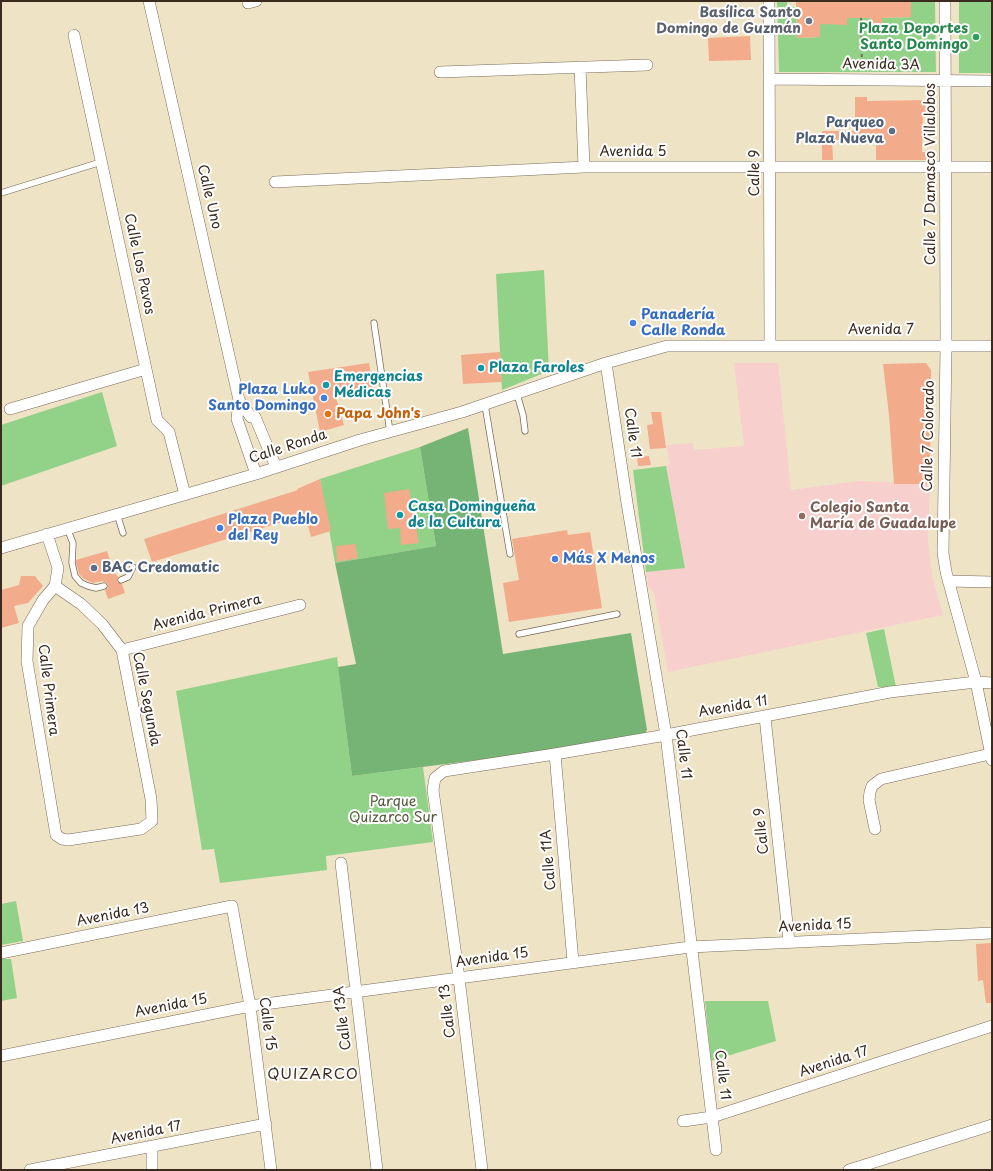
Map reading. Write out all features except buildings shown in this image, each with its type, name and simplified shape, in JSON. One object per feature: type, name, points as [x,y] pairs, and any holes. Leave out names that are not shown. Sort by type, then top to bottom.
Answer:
[{"type":"street","name":"Calle Uno","points":[[149,1],[238,400],[237,419],[240,422],[256,474]]},
{"type":"street","name":"Calle 9","points":[[769,1],[770,345]]},
{"type":"street","name":"Calle 7 Damasco Villalobos","points":[[945,1],[947,168],[946,346]]},
{"type":"street","name":"Calle Los Pavos","points":[[74,35],[158,420],[168,432],[185,495]]},
{"type":"street","points":[[440,72],[646,65]]},
{"type":"street","points":[[580,67],[584,167]]},
{"type":"street","name":"Avenida 3A","points":[[769,79],[992,81]]},
{"type":"street","name":"Avenida 5","points":[[275,182],[584,167],[992,168]]},
{"type":"street","name":"Avenida 7","points":[[770,345],[935,344],[946,346],[992,346]]},
{"type":"street","name":"Calle Ronda","points":[[1,548],[185,495],[390,432],[485,405],[606,363],[667,346],[770,345]]},
{"type":"street","name":"Calle 7 Colorado","points":[[946,346],[942,524],[943,553],[948,581],[976,682],[991,757]]},
{"type":"street","name":"Calle 11","points":[[606,363],[627,504],[666,735],[690,947],[716,1150]]},
{"type":"street","points":[[10,409],[146,369]]},
{"type":"street","name":"Calle Uno","points":[[238,400],[251,417],[255,417],[276,467]]},
{"type":"street","points":[[47,534],[58,568],[55,586]]},
{"type":"street","points":[[948,581],[992,582]]},
{"type":"street","name":"Calle Segunda","points":[[55,586],[81,604],[102,624],[122,650],[151,799],[152,821]]},
{"type":"street","name":"Calle Primera","points":[[55,586],[43,600],[28,626],[27,661],[56,835],[62,839],[68,840],[141,829],[152,821]]},
{"type":"street","name":"Avenida Primera","points":[[122,650],[300,605]]},
{"type":"street","name":"Avenida 11","points":[[435,778],[444,771],[666,735],[890,692],[976,682],[992,683]]},
{"type":"street","name":"Calle 9","points":[[765,717],[789,942]]},
{"type":"street","name":"Calle 11A","points":[[555,754],[574,962]]},
{"type":"street","points":[[875,829],[869,800],[872,786],[881,778],[991,757]]},
{"type":"street","name":"Calle 13","points":[[435,778],[433,790],[460,978],[482,1170]]},
{"type":"street","name":"Calle 13A","points":[[342,863],[355,991],[377,1170]]},
{"type":"street","name":"Avenida 13","points":[[1,953],[232,906]]},
{"type":"street","name":"Calle 15","points":[[232,906],[250,1006],[271,1170]]},
{"type":"street","name":"Avenida 15","points":[[1,1056],[250,1006],[690,947],[992,933]]},
{"type":"street","name":"Avenida 17","points":[[683,1121],[712,1117],[992,1026]]},
{"type":"street","name":"Avenida 17","points":[[30,1170],[266,1124]]},
{"type":"street","points":[[849,1170],[878,1166],[992,1125]]},
{"type":"street","points":[[152,1147],[152,1170]]},
{"type":"lane","points":[[1,192],[101,162]]},
{"type":"lane","points":[[374,323],[390,432]]},
{"type":"lane","points":[[517,394],[523,415],[525,431]]},
{"type":"lane","points":[[485,405],[510,554]]},
{"type":"lane","points":[[117,514],[123,533]]},
{"type":"lane","points":[[67,528],[73,543],[72,563],[75,576],[81,583],[88,586],[96,588],[104,586]]},
{"type":"lane","points":[[121,580],[128,577],[132,567]]},
{"type":"lane","points":[[519,634],[617,614]]},
{"type":"path","points":[[861,18],[863,80]]},
{"type":"shaded area","name":"Colegio Santa María de Guadalupe","points":[[734,363],[778,363],[791,490],[859,481],[930,484],[928,541],[932,576],[943,615],[668,672],[654,593],[648,586],[646,572],[685,567],[666,466],[670,465],[666,445],[693,443],[694,450],[744,446]]},
{"type":"green space","points":[[777,1],[787,1],[787,7],[796,7],[797,38],[820,37],[820,17],[847,24],[847,18],[871,18],[871,26],[882,26],[882,18],[911,17],[911,1],[935,1],[936,72],[779,72]]},
{"type":"green space","name":"Plaza Deportes Santo Domingo","points":[[959,1],[992,1],[992,73],[959,73]]},
{"type":"green space","points":[[544,270],[549,371],[502,390],[496,274]]},
{"type":"green space","points":[[102,392],[117,446],[1,486],[1,425]]},
{"type":"green space","points":[[468,428],[503,654],[631,633],[647,730],[641,739],[352,776],[338,667],[356,664],[335,563],[436,546],[420,447]]},
{"type":"green space","points":[[420,447],[436,546],[335,563],[320,479]]},
{"type":"green space","points":[[666,466],[685,568],[646,572],[633,470]]},
{"type":"green space","points":[[884,629],[896,687],[878,687],[866,633]]},
{"type":"green space","name":"Parque Quizarco Sur","points":[[337,657],[352,776],[423,767],[433,842],[326,856],[327,870],[220,883],[214,849],[202,850],[176,691]]},
{"type":"green space","points":[[16,901],[23,941],[1,945],[1,904]]},
{"type":"green space","points":[[1,959],[11,959],[17,998],[1,1001]]},
{"type":"green space","points":[[705,1001],[768,1001],[776,1041],[711,1061]]},
{"type":"place","name":"Basílica Santo Domingo de Guzmán","points":[[809,21]]},
{"type":"place","name":"Plaza Deportes Santo Domingo","points":[[976,37]]},
{"type":"place","name":"Parqueo Plaza Nueva","points":[[892,131]]},
{"type":"place","name":"Panadería Calle Ronda","points":[[633,323]]},
{"type":"place","name":"Plaza Faroles","points":[[481,368]]},
{"type":"place","name":"Emergencias Médicas","points":[[326,385]]},
{"type":"place","name":"Plaza Luko Santo Domingo","points":[[324,398]]},
{"type":"place","name":"Papa John's","points":[[328,414]]},
{"type":"place","name":"Casa Domingueña de la Cultura","points":[[400,515]]},
{"type":"place","name":"Colegio Santa María de Guadalupe","points":[[802,516]]},
{"type":"place","name":"Plaza Pueblo del Rey","points":[[220,528]]},
{"type":"place","name":"Más X Menos","points":[[555,559]]},
{"type":"place","name":"BAC Credomatic","points":[[94,568]]},
{"type":"district","name":"QUIZARCO","points":[[313,1075]]}]
